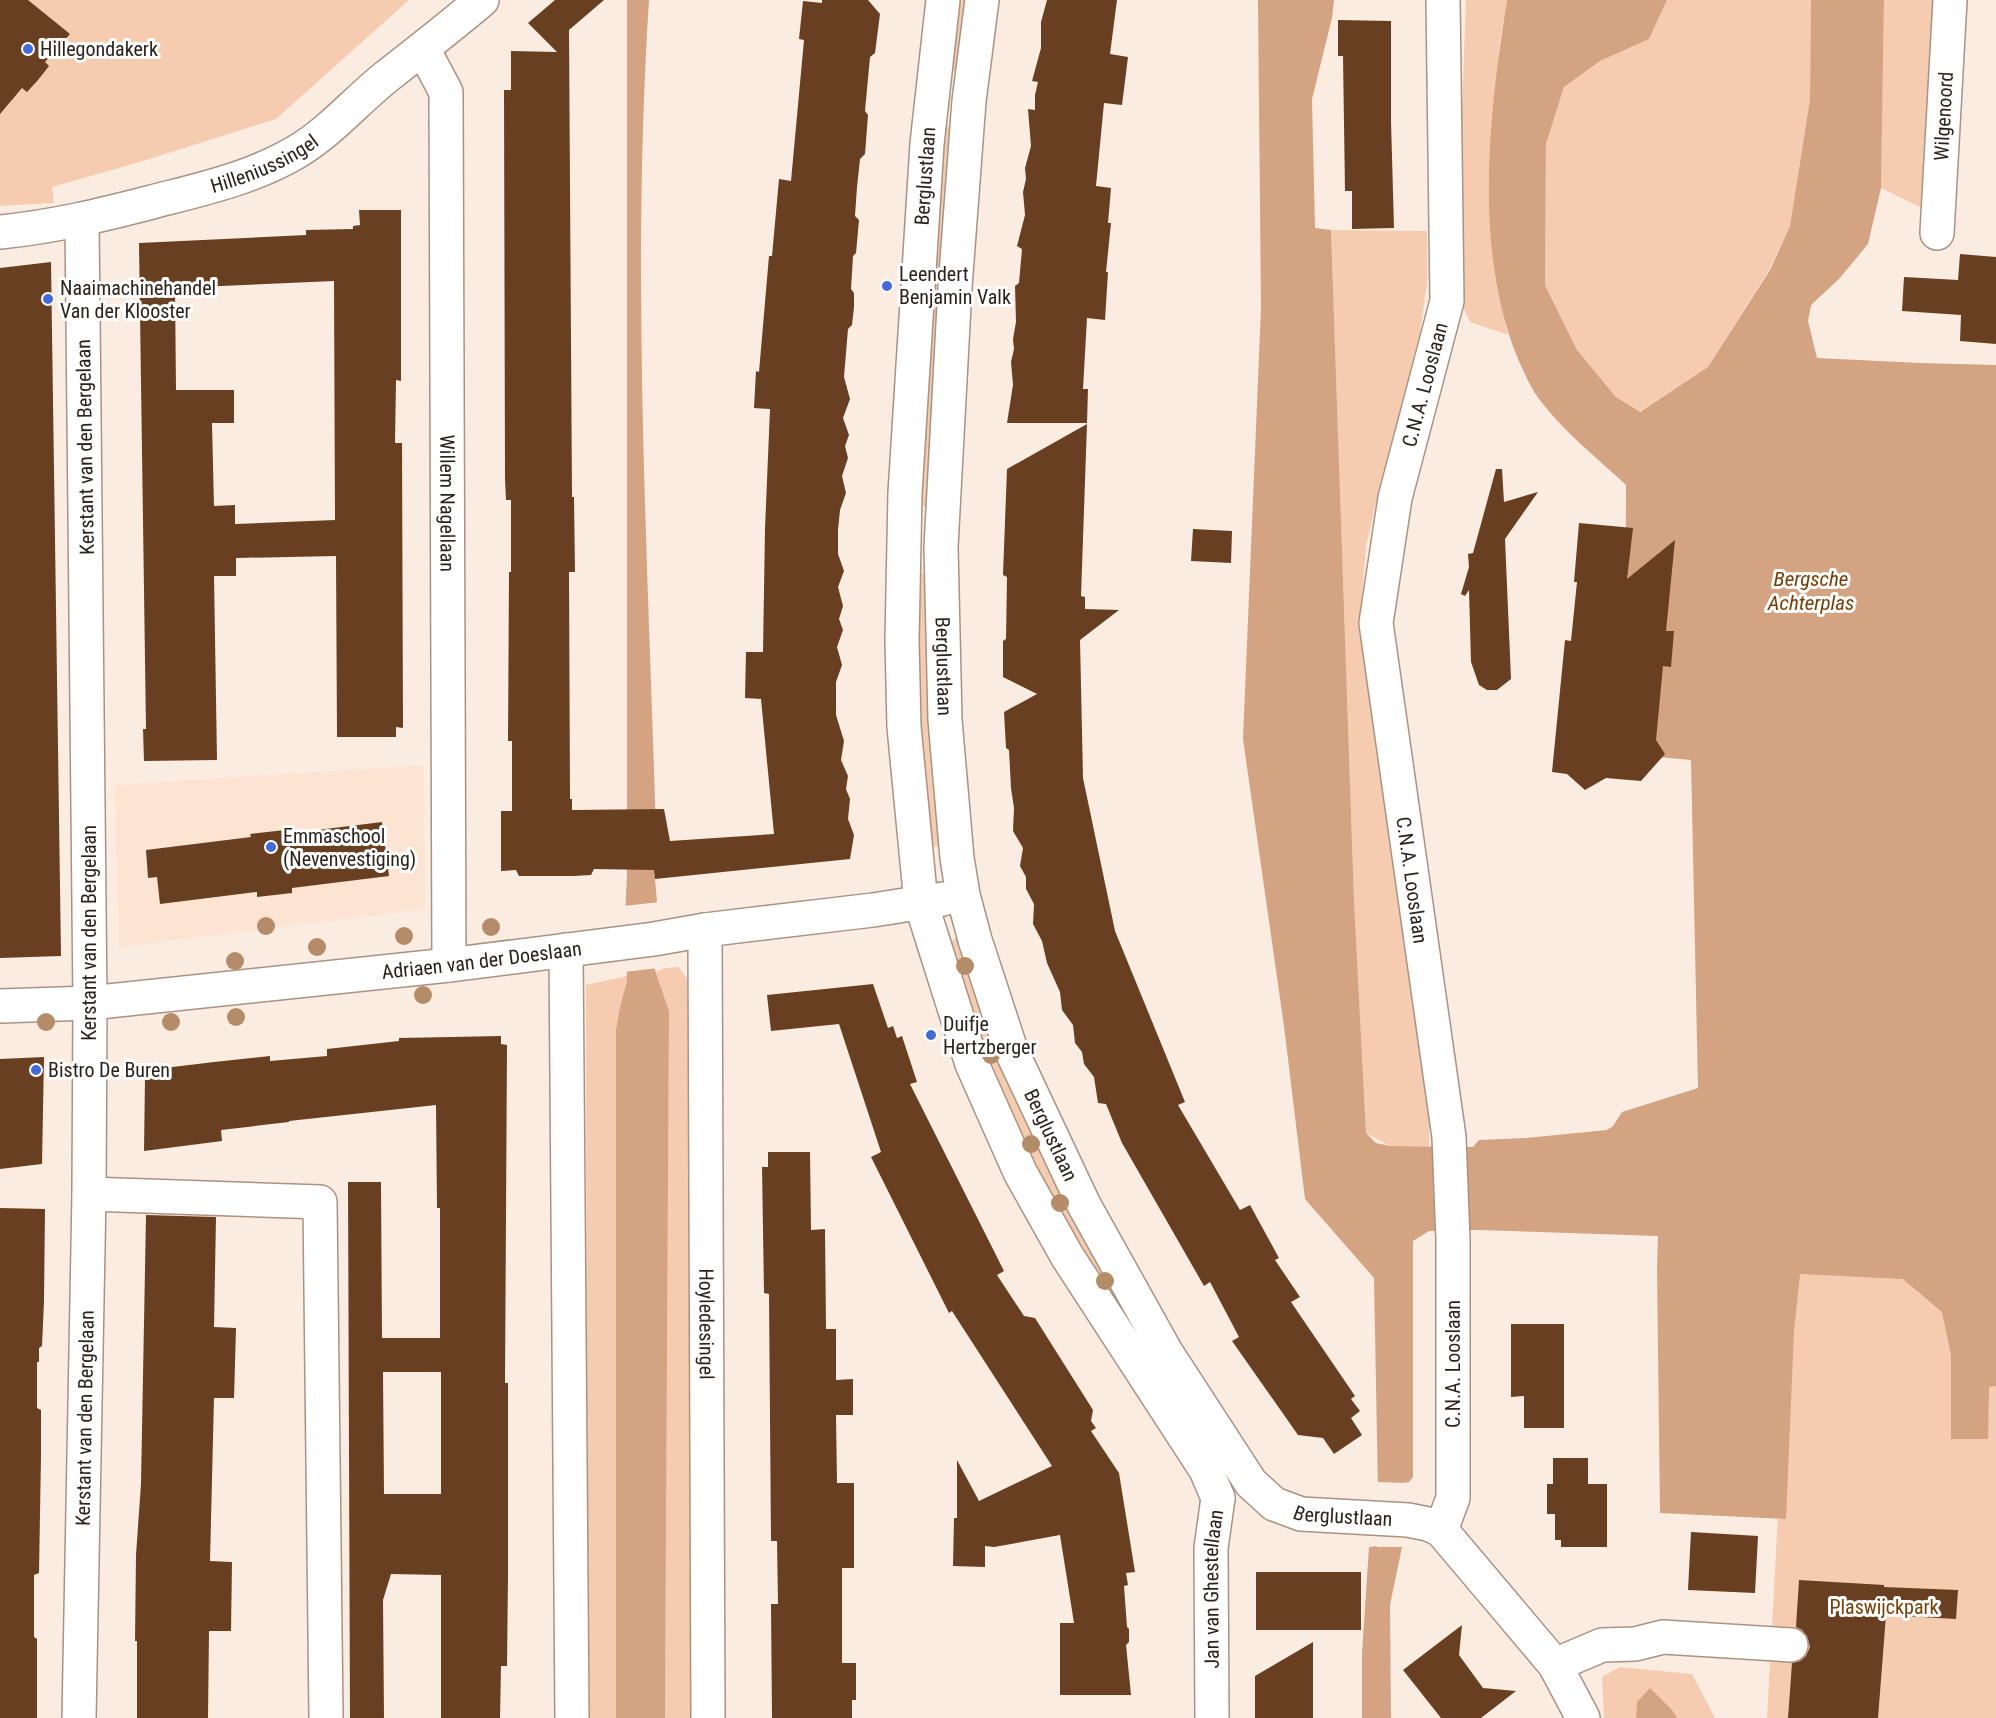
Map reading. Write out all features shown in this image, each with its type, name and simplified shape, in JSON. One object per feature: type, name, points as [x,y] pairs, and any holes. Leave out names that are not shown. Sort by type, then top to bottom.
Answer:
[{"type":"street","name":"Hilleniussingel","points":[[0,232],[82,220],[222,184],[279,161],[319,137],[385,78],[482,0]]},
{"type":"street","name":"Berglustlaan","points":[[943,0],[925,167],[905,493],[902,640],[904,727],[921,903],[972,1064],[1020,1172],[1067,1256],[1206,1470],[1218,1498]]},
{"type":"street","name":"Berglustlaan","points":[[982,0],[969,101],[955,287],[940,547],[945,720],[957,858],[963,895],[975,940],[1011,1050],[1084,1205],[1166,1352],[1251,1483],[1274,1504],[1301,1514],[1393,1520],[1428,1524],[1441,1530]]},
{"type":"street","name":"C.N.A. Looslaan","points":[[1441,1530],[1453,1498],[1453,1240],[1449,1137],[1376,623],[1395,498],[1447,301],[1443,0]]},
{"type":"street","name":"Wilgenoord","points":[[1937,233],[1950,0]]},
{"type":"street","name":"Willem Nagellaan","points":[[423,49],[446,92],[449,965]]},
{"type":"street","points":[[932,97],[969,101]]},
{"type":"street","name":"Kerstant van den Bergelaan","points":[[79,1718],[89,1194],[90,1003],[82,220]]},
{"type":"street","points":[[904,543],[940,547]]},
{"type":"street","name":"Adriaen van der Doeslaan","points":[[0,1006],[90,1003],[449,965],[921,903],[963,895]]},
{"type":"street","name":"Hoyledesingel","points":[[705,930],[708,1718]]},
{"type":"street","points":[[566,950],[572,1718]]},
{"type":"street","points":[[89,1194],[320,1202],[326,1718]]},
{"type":"street","name":"Jan van Ghestellaan","points":[[1212,1718],[1211,1548],[1218,1498],[1251,1483]]},
{"type":"street","points":[[1441,1530],[1555,1665],[1583,1718]]},
{"type":"street","points":[[1555,1665],[1602,1645],[1635,1644],[1663,1637],[1791,1645]]},
{"type":"shaded area","name":"Emmaschool (Nevenvestiging)","points":[[424,765],[425,909],[119,947],[115,785]]},
{"type":"green space","points":[[0,0],[409,0],[276,119],[52,187],[54,203],[0,206]]},
{"type":"green space","points":[[956,0],[972,0],[959,71],[948,72]]},
{"type":"green space","points":[[1466,0],[1507,0],[1500,41],[1490,174],[1491,239],[1496,283],[1508,335],[1470,322],[1464,309],[1460,162]]},
{"type":"green space","points":[[1667,0],[1811,0],[1810,99],[1790,226],[1769,270],[1708,367],[1639,412],[1616,397],[1577,350],[1545,285],[1546,144],[1564,87],[1600,61],[1649,39]]},
{"type":"green space","points":[[1884,0],[1938,0],[1926,210],[1881,188]]},
{"type":"green space","points":[[944,126],[953,127],[930,506],[920,507]]},
{"type":"green space","points":[[1331,230],[1427,231],[1427,283],[1420,333],[1366,547],[1362,595],[1366,675],[1430,1097],[1429,1146],[1390,1146],[1366,1133],[1354,900]]},
{"type":"green space","points":[[919,573],[927,573],[942,846],[931,847],[916,746]]},
{"type":"green space","points":[[961,937],[1229,1476],[1225,1475],[1064,1232],[992,1083],[948,947],[951,941]]},
{"type":"green space","points":[[679,967],[690,983],[696,1718],[665,1718],[669,1011],[656,972],[665,968]]},
{"type":"green space","points":[[627,976],[621,1003],[616,1718],[587,1718],[586,985]]},
{"type":"green space","name":"Plaswijckpark","points":[[1792,1256],[1976,1280],[1996,1301],[1996,1718],[1767,1718]]},
{"type":"green space","points":[[1620,1667],[1692,1674],[1715,1718],[1677,1718],[1674,1711],[1637,1702],[1636,1718],[1604,1718],[1602,1677]]},
{"type":"water","points":[[627,0],[649,0],[641,209],[641,313],[656,834],[651,836],[657,901],[651,914],[651,958],[669,1011],[665,1718],[616,1718],[616,1030],[627,981],[625,916],[627,874]]},
{"type":"water","name":"Bergsche Achterplas","points":[[1258,0],[1334,0],[1332,18],[1312,99],[1315,228],[1331,230],[1354,900],[1366,1133],[1376,1143],[1390,1146],[1473,1147],[1479,1140],[1607,1130],[1613,1126],[1622,1112],[1698,1088],[1691,760],[1625,754],[1626,485],[1569,433],[1548,411],[1536,394],[1518,359],[1504,317],[1495,273],[1490,227],[1491,135],[1500,43],[1507,0],[1667,0],[1649,39],[1600,61],[1564,87],[1546,144],[1545,285],[1577,350],[1616,397],[1640,412],[1708,367],[1770,270],[1790,226],[1810,99],[1811,0],[1884,0],[1881,188],[1868,244],[1839,279],[1811,305],[1808,321],[1817,358],[1996,365],[1996,1386],[1989,1387],[1988,1439],[1951,1439],[1951,1355],[1942,1312],[1903,1279],[1800,1274],[1794,1331],[1786,1519],[1660,1513],[1658,1236],[1479,1230],[1429,1231],[1413,1241],[1413,1477],[1409,1482],[1403,1483],[1402,1547],[1390,1605],[1391,1718],[1362,1718],[1362,1653],[1369,1547],[1379,1546],[1374,1278],[1305,1199],[1284,1026],[1243,739],[1261,308]]},
{"type":"water","points":[[1650,1688],[1677,1718],[1636,1718],[1637,1702]]},
{"type":"pier","points":[[660,902],[651,914],[654,938],[652,957],[658,968],[624,972],[623,906]]},
{"type":"pier","points":[[1378,1482],[1407,1483],[1405,1547],[1377,1547]]},
{"type":"building","name":"Hillegondakerk","points":[[0,0],[28,0],[70,34],[45,62],[49,66],[38,80],[27,92],[22,88],[0,114]]},
{"type":"building","points":[[555,0],[604,0],[569,30],[572,497],[574,497],[575,572],[569,572],[570,799],[572,799],[572,810],[664,809],[670,841],[774,834],[761,699],[745,698],[746,652],[763,652],[770,409],[754,408],[769,256],[772,256],[779,179],[791,181],[804,40],[799,39],[803,1],[822,3],[822,0],[868,0],[880,14],[875,53],[870,57],[865,111],[868,115],[865,154],[860,159],[857,187],[855,216],[859,220],[856,253],[853,256],[851,289],[854,293],[854,307],[852,325],[848,329],[844,377],[850,399],[843,418],[849,435],[845,446],[848,458],[842,476],[846,493],[840,510],[838,530],[838,554],[844,571],[838,587],[843,606],[839,619],[843,630],[837,647],[842,665],[836,682],[836,715],[844,741],[841,760],[848,776],[846,789],[850,799],[848,819],[854,835],[850,859],[655,879],[654,870],[594,869],[591,875],[573,876],[519,876],[516,870],[501,871],[501,811],[512,811],[512,741],[508,741],[511,500],[506,500],[505,479],[504,90],[511,90],[511,51],[557,52],[528,23]]},
{"type":"building","points":[[1047,0],[1117,0],[1110,54],[1128,57],[1122,105],[1104,103],[1096,186],[1111,188],[1105,320],[1087,318],[1083,389],[1088,389],[1087,423],[1007,423],[1013,385],[1011,362],[1016,322],[1015,286],[1019,283],[1022,249],[1017,246],[1025,215],[1023,192],[1026,179],[1025,168],[1031,146],[1028,109],[1035,110],[1038,82],[1032,81],[1041,48],[1041,22]]},
{"type":"building","points":[[1338,20],[1391,21],[1394,228],[1352,229],[1352,191],[1345,191],[1343,56],[1338,56]]},
{"type":"building","points":[[359,210],[401,210],[401,381],[396,380],[395,443],[402,443],[403,728],[396,727],[396,737],[337,737],[336,556],[236,558],[236,576],[214,576],[217,760],[144,761],[143,729],[146,729],[139,243],[306,235],[306,230],[353,229],[353,226],[360,225]],"holes":[[[334,281],[335,520],[235,524],[235,505],[214,506],[212,423],[234,423],[234,390],[176,390],[175,288]]]},
{"type":"building","points":[[1960,254],[1996,257],[1996,344],[1960,341],[1961,315],[1902,311],[1904,277],[1958,280]]},
{"type":"building","points":[[51,262],[61,956],[0,958],[0,268]]},
{"type":"building","points":[[1087,424],[1081,596],[1085,597],[1085,609],[1119,610],[1080,640],[1083,778],[1115,931],[1185,1102],[1178,1105],[1240,1210],[1250,1205],[1279,1258],[1275,1260],[1300,1297],[1291,1302],[1355,1396],[1351,1399],[1360,1411],[1351,1418],[1362,1435],[1334,1454],[1323,1438],[1298,1435],[1232,1341],[1239,1337],[1210,1282],[1204,1286],[1122,1143],[1106,1104],[1098,1103],[1094,1077],[1084,1064],[1082,1052],[1075,1043],[1073,1025],[1062,1010],[1060,992],[1047,963],[1042,941],[1033,924],[1034,904],[1026,889],[1026,877],[1020,866],[1023,848],[1013,831],[1014,808],[1004,712],[1037,694],[1003,677],[1003,641],[1006,639],[1007,577],[1003,575],[1007,469]]},
{"type":"building","points":[[1496,469],[1502,469],[1504,502],[1538,492],[1505,539],[1511,679],[1497,690],[1487,690],[1479,685],[1471,662],[1469,590],[1465,596],[1461,594],[1469,567],[1468,554],[1473,553]]},
{"type":"building","points":[[1579,523],[1633,528],[1627,579],[1675,540],[1666,631],[1674,631],[1671,667],[1663,666],[1656,740],[1665,754],[1641,781],[1606,778],[1585,790],[1567,774],[1552,772],[1565,640],[1571,641],[1577,582],[1574,582]]},
{"type":"building","points":[[1193,529],[1232,531],[1231,563],[1191,561]]},
{"type":"building","points":[[382,822],[389,876],[292,888],[292,893],[257,897],[257,892],[160,904],[157,877],[148,878],[146,850],[251,837],[250,834],[285,830],[285,834]]},
{"type":"building","points":[[873,984],[888,1028],[893,1026],[897,1038],[902,1036],[917,1082],[910,1084],[1004,1271],[997,1275],[1024,1316],[1035,1318],[1093,1410],[1091,1421],[1096,1428],[1091,1431],[1119,1473],[1135,1572],[1126,1573],[1128,1585],[1124,1586],[1129,1629],[1129,1642],[1126,1645],[1131,1695],[1060,1695],[1060,1623],[1074,1623],[1060,1535],[994,1547],[985,1546],[985,1567],[953,1566],[954,1518],[957,1518],[957,1460],[979,1501],[1052,1466],[952,1311],[949,1313],[871,1157],[881,1152],[839,1024],[771,1031],[767,995]]},
{"type":"building","points":[[501,1036],[501,1044],[507,1045],[505,1383],[508,1383],[508,1575],[507,1666],[501,1666],[500,1718],[441,1718],[441,1575],[391,1574],[383,1600],[384,1718],[350,1718],[348,1182],[381,1182],[382,1338],[440,1338],[440,1208],[437,1208],[436,1105],[221,1130],[222,1141],[144,1151],[145,1077],[157,1076],[156,1069],[270,1056],[270,1061],[327,1056],[327,1049],[399,1041],[399,1038]],"holes":[[[383,1372],[441,1372],[441,1494],[384,1494]]]},
{"type":"building","points":[[44,1057],[42,1164],[0,1169],[0,1059]]},
{"type":"building","points":[[768,1152],[810,1152],[811,1230],[825,1229],[826,1329],[836,1329],[836,1380],[853,1379],[853,1415],[836,1415],[837,1483],[854,1483],[854,1568],[842,1568],[842,1663],[856,1663],[856,1700],[852,1700],[852,1718],[772,1718],[771,1604],[778,1604],[777,1541],[771,1541],[769,1294],[764,1293],[762,1167],[768,1167]]},
{"type":"building","points":[[0,1208],[45,1209],[42,1346],[39,1348],[39,1362],[37,1362],[37,1408],[41,1410],[41,1455],[39,1573],[34,1575],[37,1718],[0,1718]]},
{"type":"building","points":[[146,1215],[216,1217],[214,1327],[236,1328],[234,1398],[214,1398],[210,1561],[232,1562],[231,1631],[209,1631],[208,1718],[137,1718],[136,1555],[141,1484]]},
{"type":"building","points":[[1511,1324],[1564,1324],[1564,1428],[1524,1428],[1524,1396],[1511,1397]]},
{"type":"building","points":[[1553,1458],[1588,1458],[1588,1484],[1607,1484],[1607,1547],[1561,1547],[1561,1540],[1555,1540],[1555,1514],[1547,1514],[1547,1484],[1553,1484]]},
{"type":"building","points":[[1691,1532],[1758,1536],[1755,1593],[1688,1590]]},
{"type":"building","points":[[1256,1572],[1361,1572],[1361,1630],[1256,1630]]},
{"type":"building","points":[[1799,1580],[1958,1590],[1956,1619],[1886,1615],[1878,1718],[1788,1718],[1792,1663],[1806,1656],[1810,1647],[1807,1636],[1796,1627]]},
{"type":"building","points":[[1462,1625],[1459,1655],[1483,1688],[1516,1691],[1481,1718],[1441,1718],[1403,1670]]},
{"type":"building","points":[[1313,1642],[1313,1718],[1255,1718],[1255,1676]]},
{"type":"place","name":"Hillegondakerk","points":[[28,49]]},
{"type":"place","name":"Leendert Benjamin Valk","points":[[887,286]]},
{"type":"place","name":"Naaimachinehandel Van der Klooster","points":[[48,299]]},
{"type":"place","name":"Emmaschool (Nevenvestiging)","points":[[271,847]]},
{"type":"place","name":"Duifje Hertzberger","points":[[931,1035]]},
{"type":"place","name":"Bistro De Buren","points":[[36,1070]]}]
